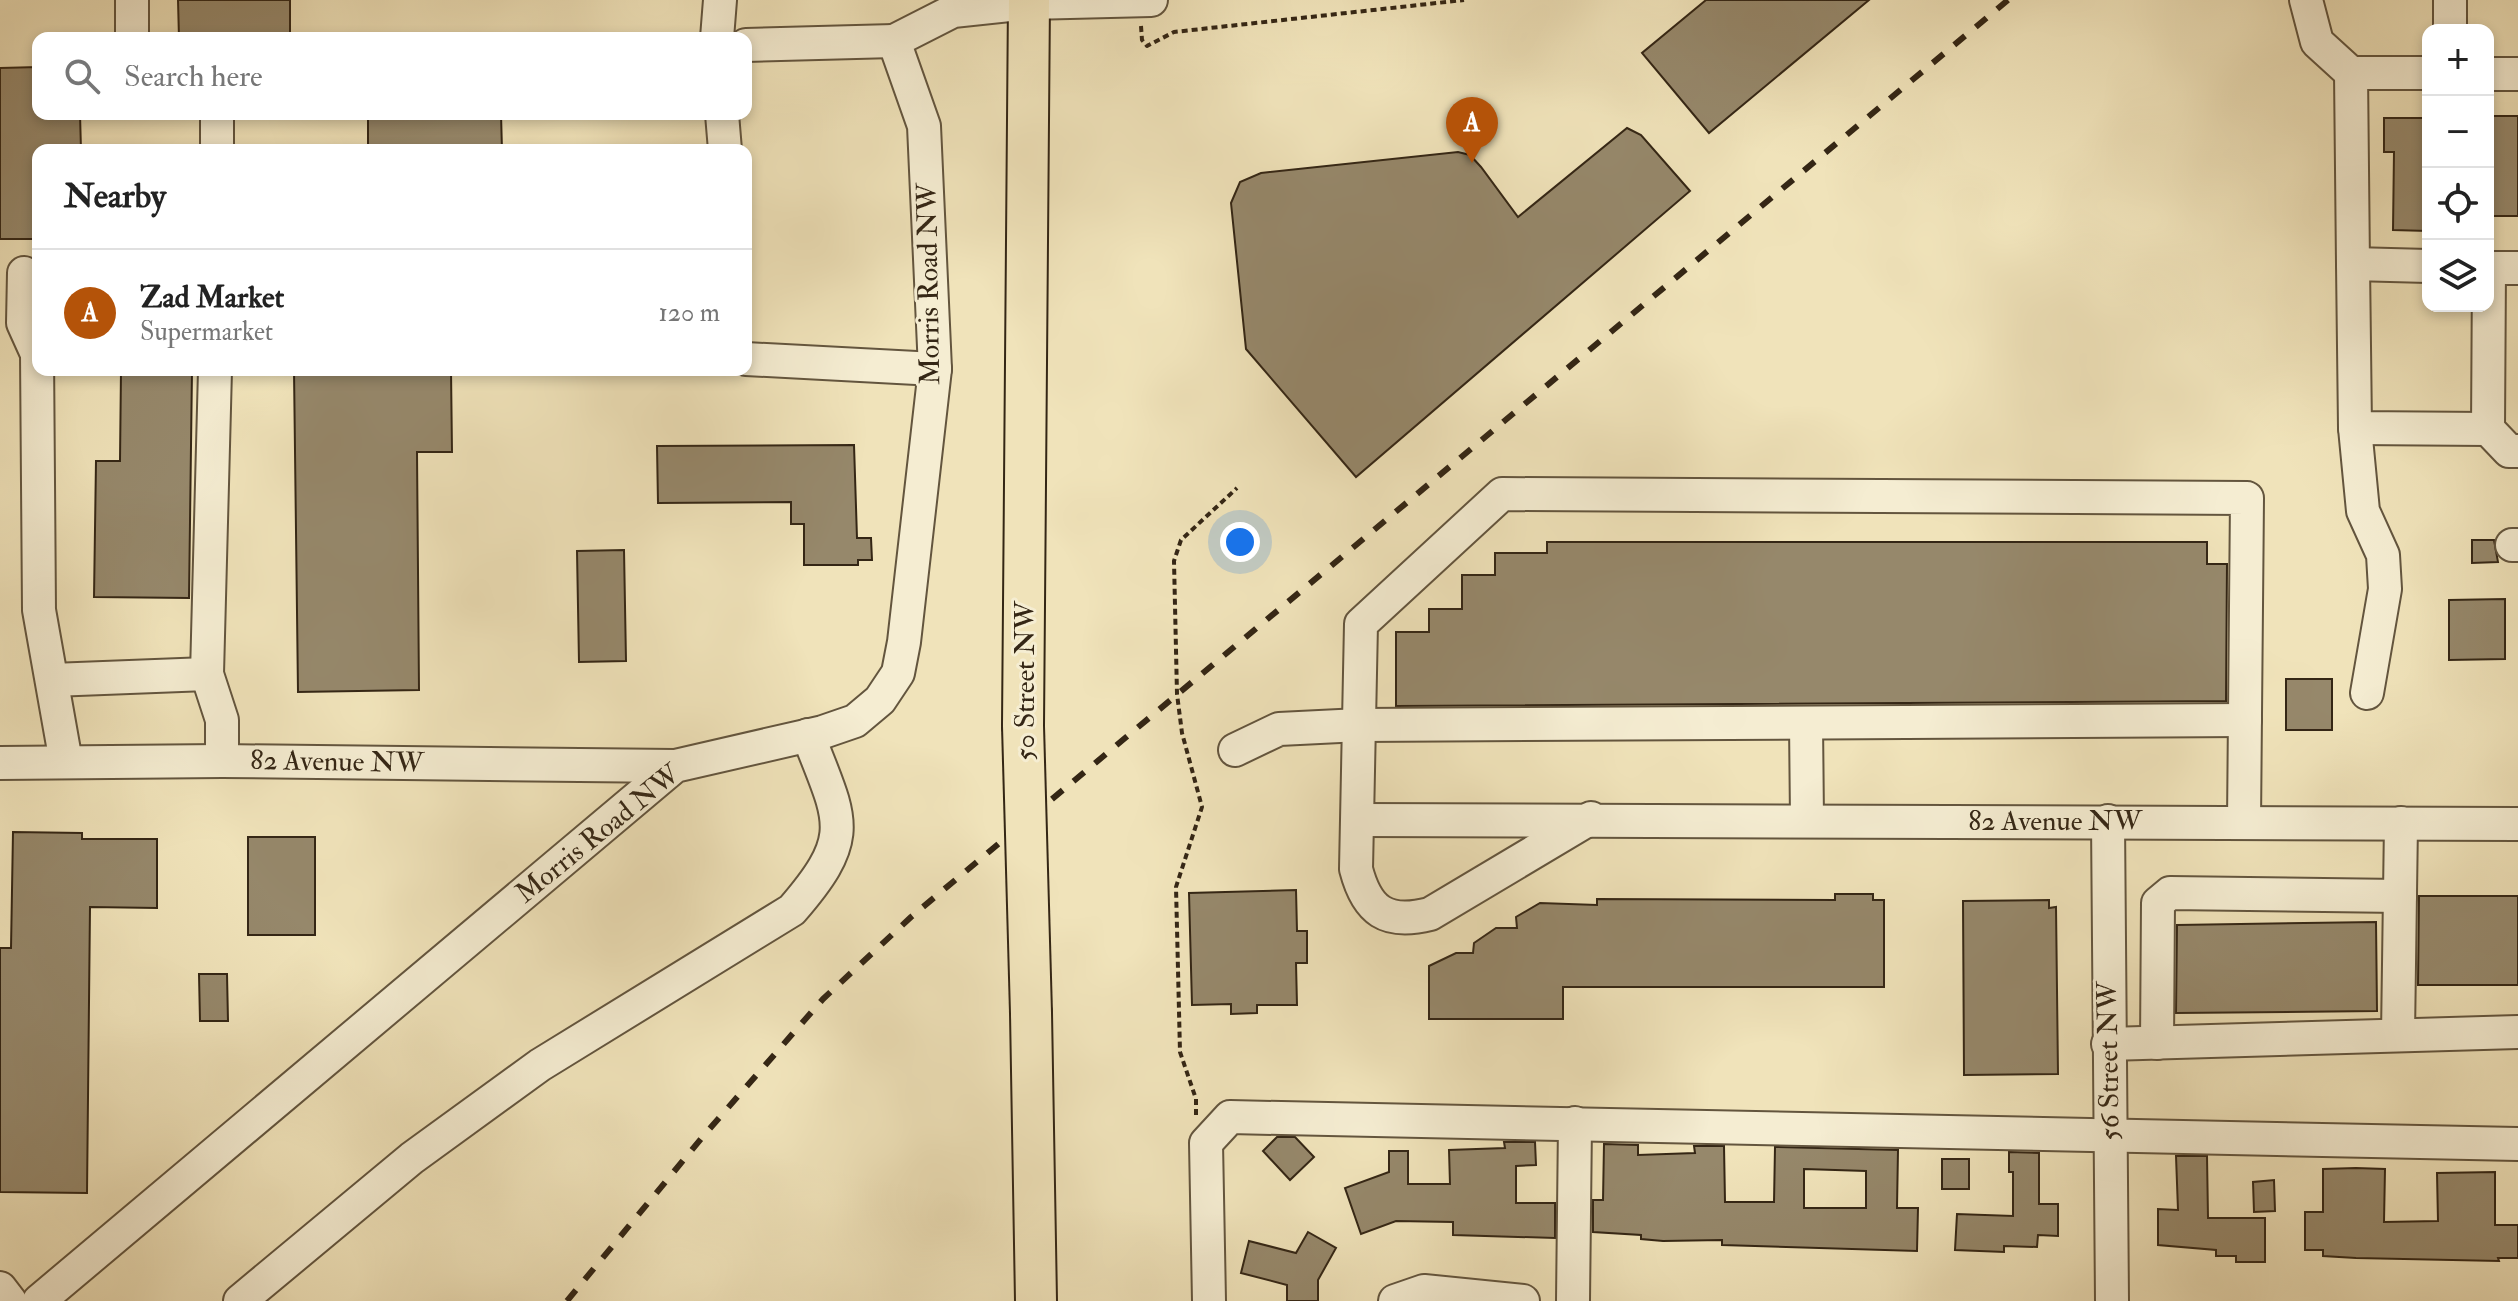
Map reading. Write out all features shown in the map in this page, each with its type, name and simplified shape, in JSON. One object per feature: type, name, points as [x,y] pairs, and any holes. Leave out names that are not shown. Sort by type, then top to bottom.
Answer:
[{"type":"main road","name":"50 Street NW","points":[[1036,1301],[1023,726],[1030,61],[1042,2]]},
{"type":"street","points":[[132,0],[132,32]]},
{"type":"street","points":[[717,32],[720,0]]},
{"type":"street","points":[[752,45],[894,41],[953,11],[1042,2],[1151,0]]},
{"type":"street","points":[[2306,0],[2317,42],[2351,73],[2422,73]]},
{"type":"street","points":[[2450,0],[2450,24]]},
{"type":"street","name":"Morris Road NW","points":[[39,1301],[675,766],[855,721],[880,700],[898,673],[904,642],[935,369],[924,126],[894,41]]},
{"type":"street","points":[[2351,73],[2355,428],[2363,511],[2383,555],[2385,589],[2367,693]]},
{"type":"street","points":[[2494,74],[2518,74]]},
{"type":"street","points":[[217,120],[217,144]]},
{"type":"street","points":[[722,120],[724,144]]},
{"type":"street","points":[[2353,264],[2422,266]]},
{"type":"street","points":[[2494,268],[2518,268]]},
{"type":"street","points":[[24,273],[23,323],[32,343]]},
{"type":"street","points":[[2488,312],[2488,429],[2509,451],[2518,451]]},
{"type":"street","points":[[752,359],[935,369]]},
{"type":"street","points":[[37,376],[39,610],[66,762]]},
{"type":"street","points":[[215,376],[207,674],[222,720],[222,761]]},
{"type":"street","points":[[2355,428],[2488,429]]},
{"type":"street","points":[[1591,818],[1452,902],[1410,919],[1376,910],[1363,893],[1356,869],[1360,820],[1361,624],[1502,494],[2247,498],[2244,822]]},
{"type":"street","points":[[52,680],[207,674]]},
{"type":"street","points":[[1235,750],[1279,729],[1360,725],[2245,720]]},
{"type":"street","points":[[1806,723],[1807,819]]},
{"type":"street","points":[[240,1301],[412,1158],[540,1065],[792,910],[819,879],[839,840],[835,806],[808,735]]},
{"type":"street","name":"82 Avenue NW","points":[[0,763],[222,761],[675,766]]},
{"type":"street","name":"82 Avenue NW","points":[[1360,820],[1591,818],[2518,824]]},
{"type":"street","name":"56 Street NW","points":[[2108,821],[2112,1301]]},
{"type":"street","points":[[2398,1035],[2401,823]]},
{"type":"street","points":[[2157,1043],[2158,903],[2170,893],[2400,896]]},
{"type":"street","points":[[2108,1044],[2518,1032]]},
{"type":"street","points":[[1209,1301],[1206,1143],[1230,1117],[2518,1144]]},
{"type":"street","points":[[1573,1301],[1575,1123]]},
{"type":"street","points":[[0,1288],[10,1301]]},
{"type":"street","points":[[1396,1300],[1424,1291],[1523,1301]]},
{"type":"path","points":[[1140,1],[1142,40],[1147,46],[1174,32],[1464,0]]},
{"type":"path","points":[[1196,1130],[1196,1099],[1180,1052],[1176,887],[1202,807],[1182,733],[1177,694],[1174,561],[1181,540],[1237,488]]},
{"type":"building","points":[[178,0],[290,0],[290,32],[179,32]]},
{"type":"building","points":[[1706,0],[1869,0],[1709,133],[1642,53]]},
{"type":"building","points":[[32,67],[32,120],[80,120],[81,144],[32,144],[32,239],[0,239],[0,68]]},
{"type":"building","points":[[2494,116],[2518,116],[2518,216],[2494,216]]},
{"type":"building","points":[[2384,118],[2422,118],[2422,231],[2393,230],[2394,152],[2384,152]]},
{"type":"building","points":[[368,120],[501,120],[502,144],[368,144]]},
{"type":"building","points":[[1627,128],[1641,135],[1690,191],[1356,477],[1246,349],[1231,203],[1240,182],[1261,173],[1458,152],[1470,155],[1518,217]]},
{"type":"building","points":[[121,376],[192,376],[189,598],[94,597],[96,461],[120,461]]},
{"type":"building","points":[[294,376],[451,376],[452,452],[417,452],[419,690],[298,692]]},
{"type":"building","points":[[854,445],[857,538],[871,538],[872,560],[858,560],[858,565],[804,565],[804,524],[791,524],[791,502],[658,503],[657,446]]},
{"type":"building","points":[[2472,540],[2494,540],[2498,562],[2472,563]]},
{"type":"building","points":[[1547,542],[2207,542],[2207,564],[2227,564],[2226,701],[1396,706],[1396,632],[1429,632],[1429,609],[1462,609],[1462,575],[1495,575],[1495,553],[1547,553]]},
{"type":"building","points":[[624,550],[626,661],[579,662],[577,551]]},
{"type":"building","points":[[2505,599],[2505,659],[2449,660],[2449,600]]},
{"type":"building","points":[[2286,679],[2332,679],[2332,730],[2286,730]]},
{"type":"building","points":[[13,832],[82,833],[82,839],[157,839],[157,908],[90,907],[87,1193],[0,1192],[0,948],[11,948]]},
{"type":"building","points":[[248,837],[315,837],[315,935],[248,935]]},
{"type":"building","points":[[1296,890],[1297,931],[1307,931],[1307,963],[1296,963],[1297,1005],[1257,1005],[1257,1013],[1231,1014],[1231,1004],[1192,1005],[1189,893]]},
{"type":"building","points":[[1835,894],[1873,894],[1873,900],[1884,900],[1884,987],[1563,987],[1563,1019],[1429,1019],[1429,966],[1456,953],[1473,953],[1474,943],[1496,928],[1517,928],[1516,917],[1540,903],[1597,905],[1597,899],[1835,900]]},
{"type":"building","points":[[2419,896],[2518,896],[2518,985],[2418,985]]},
{"type":"building","points":[[2049,900],[2049,908],[2056,907],[2058,1074],[1964,1075],[1963,901]]},
{"type":"building","points":[[2376,922],[2377,1011],[2176,1013],[2177,925]]},
{"type":"building","points":[[199,974],[227,974],[228,1021],[200,1021]]},
{"type":"building","points":[[1277,1137],[1295,1137],[1314,1157],[1290,1180],[1263,1151]]},
{"type":"building","points":[[1504,1142],[1535,1142],[1536,1165],[1516,1166],[1516,1203],[1555,1203],[1555,1238],[1453,1235],[1453,1222],[1396,1221],[1361,1234],[1345,1188],[1389,1172],[1389,1151],[1408,1151],[1408,1184],[1450,1184],[1449,1150],[1505,1148]]},
{"type":"building","points":[[1604,1144],[1638,1145],[1638,1155],[1695,1153],[1694,1146],[1724,1146],[1725,1202],[1774,1202],[1775,1147],[1898,1150],[1897,1208],[1918,1208],[1917,1251],[1722,1245],[1722,1240],[1663,1241],[1641,1239],[1641,1235],[1593,1232],[1593,1200],[1603,1200]],"holes":[[[1804,1169],[1866,1171],[1866,1208],[1804,1208]]]},
{"type":"building","points":[[2009,1152],[2039,1153],[2039,1204],[2058,1204],[2058,1236],[2038,1235],[2037,1247],[2004,1246],[2004,1252],[1955,1250],[1957,1214],[2013,1216],[2013,1172],[2009,1172]]},
{"type":"building","points":[[2176,1156],[2207,1156],[2208,1218],[2265,1218],[2265,1262],[2236,1262],[2236,1256],[2216,1256],[2216,1250],[2158,1245],[2158,1209],[2178,1210]]},
{"type":"building","points":[[1942,1159],[1969,1159],[1969,1189],[1942,1189]]},
{"type":"building","points":[[2323,1169],[2385,1169],[2384,1222],[2438,1221],[2437,1173],[2495,1172],[2495,1225],[2518,1225],[2518,1258],[2498,1258],[2499,1261],[2356,1258],[2323,1256],[2323,1250],[2305,1250],[2305,1212],[2323,1212]]},
{"type":"building","points":[[2274,1180],[2275,1211],[2254,1212],[2253,1182]]},
{"type":"building","points":[[1308,1232],[1336,1248],[1318,1280],[1318,1301],[1287,1301],[1287,1285],[1241,1273],[1249,1241],[1296,1253]]},
{"type":"railway","points":[[567,1301],[705,1134],[823,999],[911,917],[2008,0]]},
{"type":"place","name":"Zad Market","points":[[1472,163]]}]
